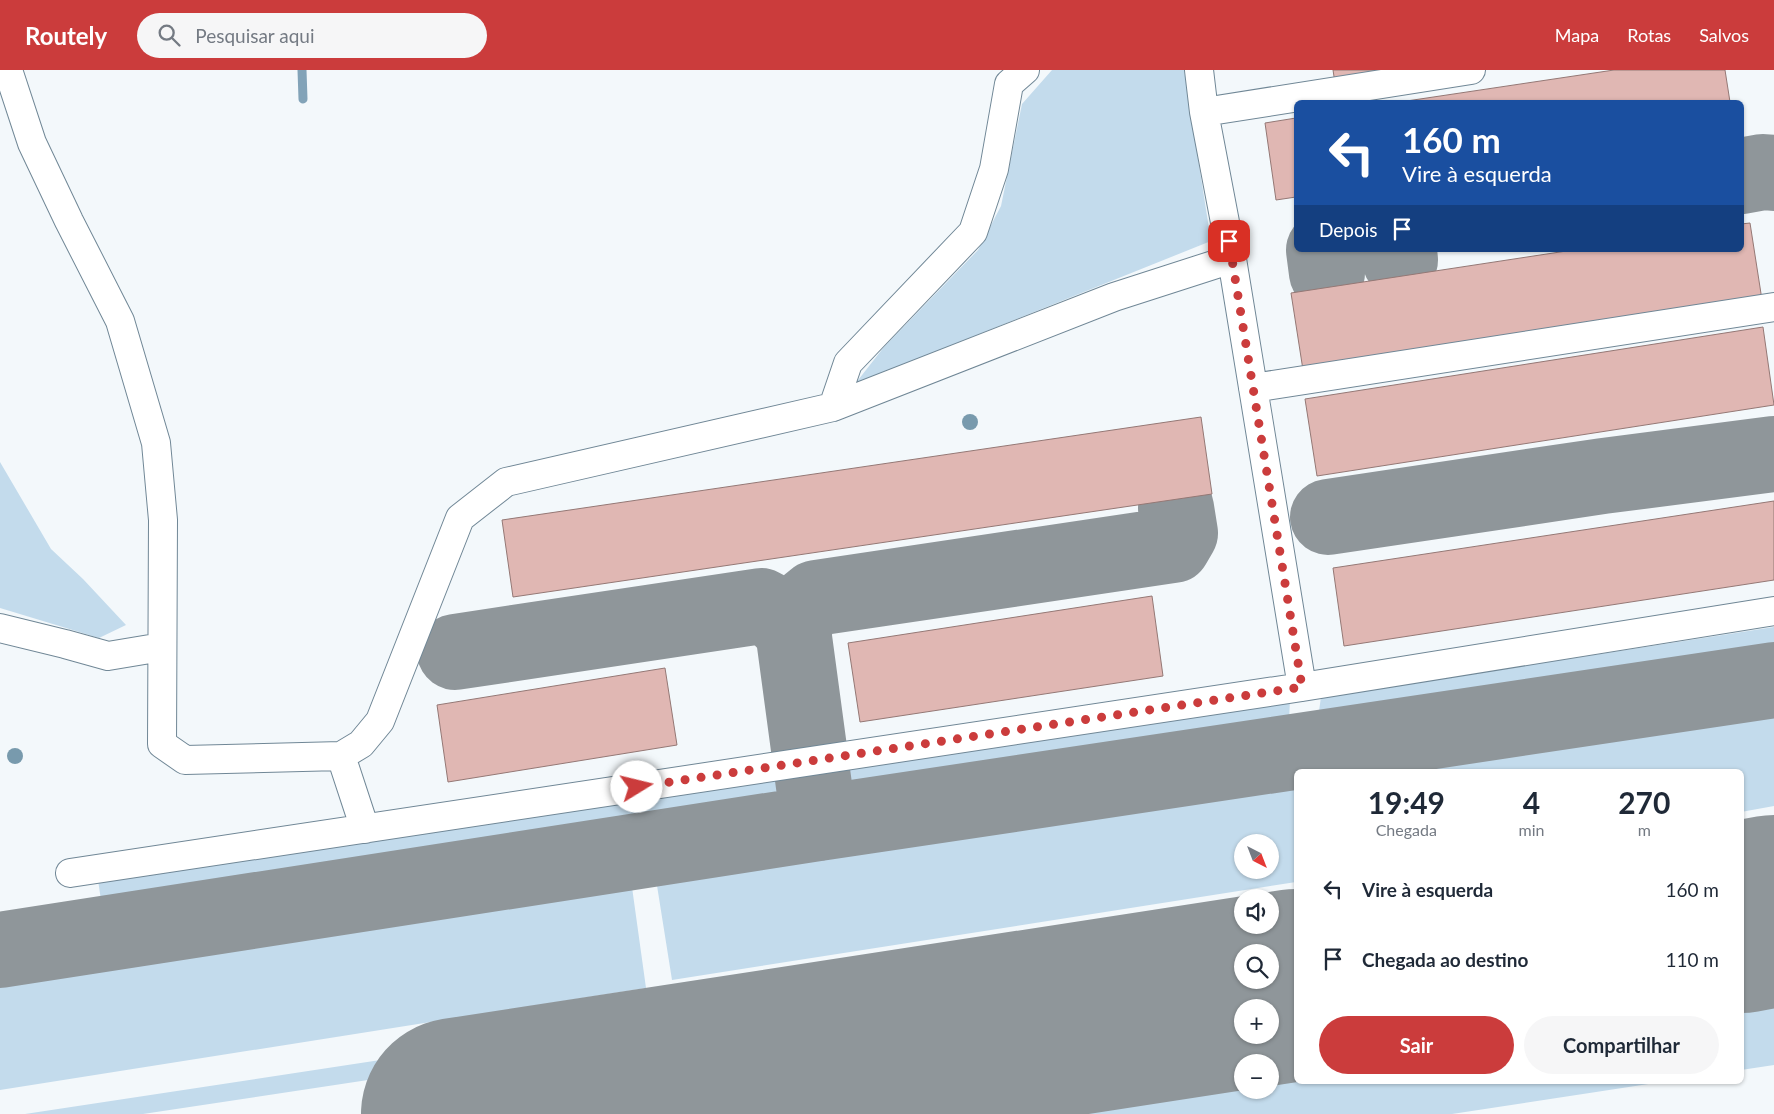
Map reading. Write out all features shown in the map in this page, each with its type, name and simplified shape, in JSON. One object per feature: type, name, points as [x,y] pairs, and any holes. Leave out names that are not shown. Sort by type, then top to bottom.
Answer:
[{"type":"street","points":[[8,70],[32,143],[120,321],[156,443],[163,520],[162,744],[185,760],[341,756],[360,744],[380,721],[460,518],[506,482],[833,407],[1114,296],[1232,259]]},
{"type":"street","points":[[1199,70],[1204,112],[1232,259],[1302,687]]},
{"type":"street","points":[[1204,112],[1471,70]]},
{"type":"street","points":[[833,407],[848,362],[973,232],[994,169],[1015,75]]},
{"type":"street","points":[[1253,388],[1774,307]]},
{"type":"street","points":[[70,873],[1302,687],[1774,610]]},
{"type":"street","points":[[0,628],[108,656],[162,647]]},
{"type":"street","points":[[341,756],[365,829]]},
{"type":"shaded area","points":[[1052,70],[1184,70],[1211,241],[855,384],[884,347],[978,250],[1001,206],[1022,104]]},
{"type":"shaded area","points":[[0,462],[51,549],[83,579],[126,625],[99,638],[0,608]]},
{"type":"shaded area","points":[[1774,627],[1774,651],[1406,708],[1318,718],[1321,697]]},
{"type":"shaded area","points":[[1290,699],[1289,722],[829,796],[833,771]]},
{"type":"shaded area","points":[[1774,706],[1774,806],[1744,811],[1744,769],[1359,769]]},
{"type":"shaded area","points":[[794,776],[798,806],[102,907],[98,880]]},
{"type":"shaded area","points":[[1294,778],[1294,882],[1251,889],[1234,889],[1234,892],[672,980],[655,873]]},
{"type":"shaded area","points":[[1774,849],[1774,868],[1744,873],[1744,854]]},
{"type":"shaded area","points":[[631,880],[646,988],[0,1090],[0,976]]},
{"type":"shaded area","points":[[1294,921],[1294,940],[1269,944],[1234,944],[1234,949],[143,1114],[25,1114],[1234,930],[1234,934],[1279,934],[1279,924]]},
{"type":"shaded area","points":[[1774,961],[1774,1065],[1744,1070],[1744,966]]},
{"type":"shaded area","points":[[1294,1036],[1294,1084],[1648,1084],[1452,1114],[801,1114],[1245,1044],[1279,1044],[1279,1039]]},
{"type":"building","points":[[1333,70],[1417,70],[1335,83]]},
{"type":"building","points":[[1614,70],[1725,70],[1730,100],[1413,100]]},
{"type":"building","points":[[1294,118],[1294,197],[1276,200],[1265,123]]},
{"type":"building","points":[[1750,223],[1762,300],[1303,370],[1291,293],[1560,252],[1744,252],[1744,224]]},
{"type":"building","points":[[1763,327],[1774,405],[1317,476],[1305,399]]},
{"type":"building","points":[[1201,417],[1212,494],[513,597],[502,520]]},
{"type":"building","points":[[1774,501],[1774,580],[1344,646],[1333,568]]},
{"type":"building","points":[[1152,596],[1163,676],[860,722],[848,643]]},
{"type":"building","points":[[665,668],[677,745],[448,782],[437,705]]},
{"type":"waterway","points":[[302,70],[303,99]]},
{"type":"taxiway","points":[[1744,175],[1763,172],[1774,173]]},
{"type":"taxiway","points":[[1324,252],[1327,273]]},
{"type":"taxiway","points":[[1399,252],[1400,260]]},
{"type":"taxiway","points":[[1328,517],[1603,476],[1774,454]]},
{"type":"taxiway","points":[[819,823],[793,630],[801,612],[808,604],[816,598],[1173,545],[1180,533],[1176,508]]},
{"type":"taxiway","points":[[455,652],[761,606],[778,615],[793,630]]},
{"type":"taxiway","points":[[0,950],[819,823],[1774,680]]},
{"type":"runway","points":[[1744,916],[1774,911]]},
{"type":"runway","points":[[457,1114],[1294,985]]},
{"type":"route","points":[[637,787],[1302,687],[1229,241]]}]
